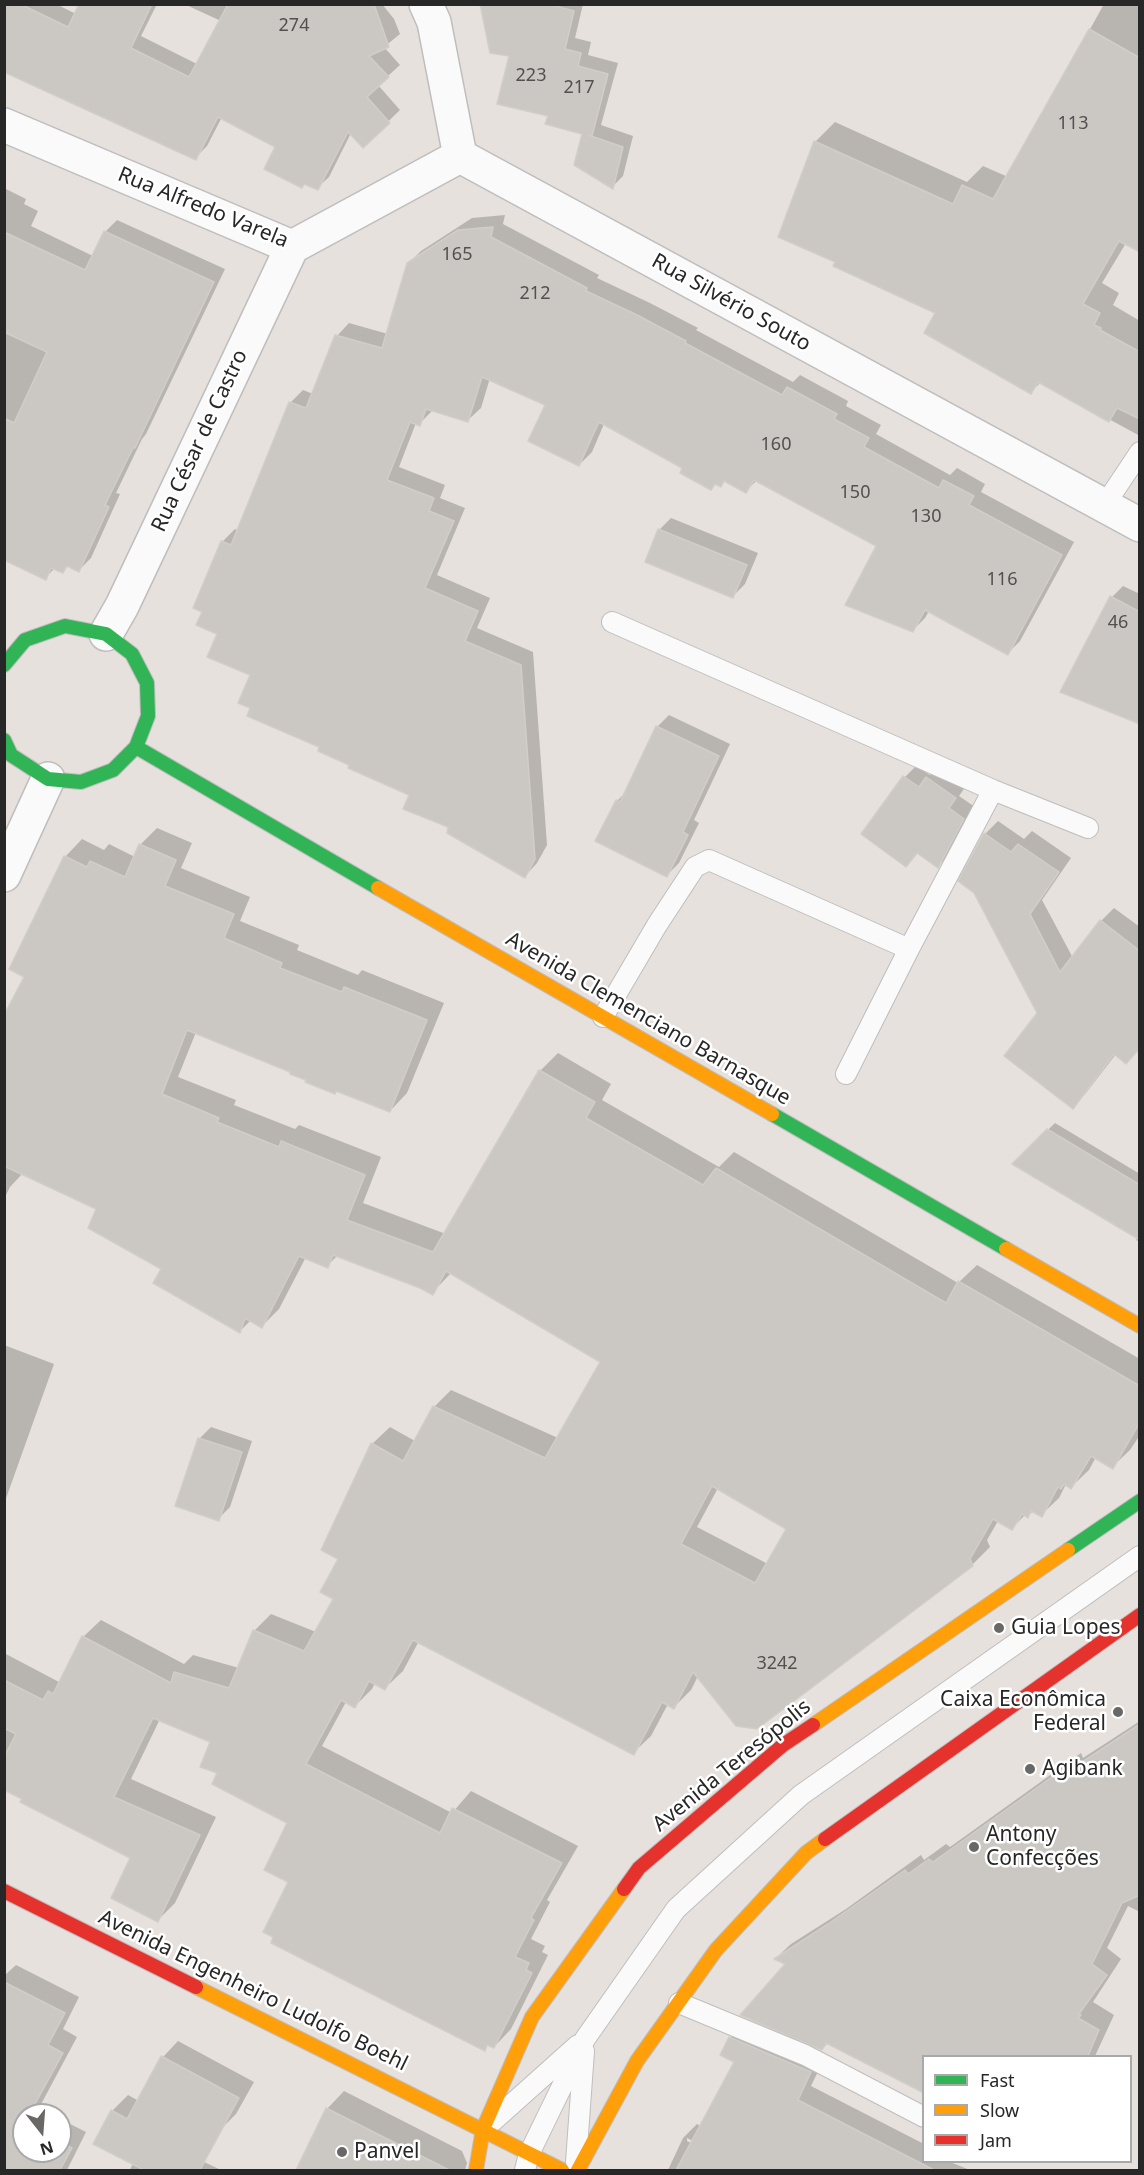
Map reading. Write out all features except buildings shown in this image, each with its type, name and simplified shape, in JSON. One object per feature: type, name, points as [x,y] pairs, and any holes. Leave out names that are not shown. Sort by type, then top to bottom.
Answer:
[{"type":"street","points":[[426,4],[434,22],[460,156]]},
{"type":"street","name":"Rua Alfredo Varela","points":[[4,125],[292,248],[460,156]]},
{"type":"street","name":"Rua Silvério Souto","points":[[460,156],[1140,525]]},
{"type":"street","name":"Rua César de Castro","points":[[106,634],[122,606],[292,248]]},
{"type":"street","points":[[4,665],[25,640],[65,626],[106,634],[132,654],[147,683],[148,716],[136,747],[112,770],[81,782],[48,779],[11,755],[4,741]]},
{"type":"street","name":"Avenida Clemenciano Barnasque","points":[[136,747],[1140,1326]]},
{"type":"street","points":[[4,875],[48,779]]},
{"type":"street","name":"Avenida Teresópolis","points":[[476,2170],[483,2129],[532,2017],[639,1868],[783,1745],[1140,1501]]},
{"type":"street","points":[[577,2170],[637,2061],[717,1950],[806,1853],[1140,1615]]},
{"type":"street","name":"Avenida Engenheiro Ludolfo Boehl","points":[[4,1891],[483,2129],[527,2162],[562,2170]]},
{"type":"lane","points":[[1104,506],[1140,452]]},
{"type":"lane","points":[[612,622],[993,790],[1088,828]]},
{"type":"lane","points":[[846,1074],[993,790]]},
{"type":"lane","points":[[603,1017],[657,925],[695,867],[709,860],[909,949]]},
{"type":"lane","points":[[527,2162],[585,2039],[676,1909],[801,1795],[1140,1556]]},
{"type":"lane","points":[[679,2003],[806,2055],[922,2116]]},
{"type":"lane","points":[[483,2129],[585,2039]]},
{"type":"lane","points":[[577,2170],[585,2039]]},
{"type":"traffic: fast","points":[[4,665],[25,640],[65,626],[106,634],[132,654],[147,683],[148,716],[136,747],[113,770],[81,782],[48,779],[11,755],[4,740]]},
{"type":"traffic: fast","points":[[136,747],[378,888]]},
{"type":"traffic: fast","points":[[772,1114],[1006,1249]]},
{"type":"traffic: fast","points":[[1068,1550],[1140,1501]]},
{"type":"traffic: slow","points":[[378,888],[772,1114]]},
{"type":"traffic: slow","points":[[1006,1249],[1140,1326]]},
{"type":"traffic: slow","points":[[813,1725],[1068,1550]]},
{"type":"traffic: slow","points":[[578,2170],[637,2061],[716,1950],[806,1853],[825,1839]]},
{"type":"traffic: slow","points":[[476,2170],[483,2129],[532,2017],[624,1889]]},
{"type":"traffic: slow","points":[[196,1987],[562,2170]]},
{"type":"traffic: jam","points":[[825,1839],[1140,1615]]},
{"type":"traffic: jam","points":[[624,1889],[639,1868],[783,1745],[813,1725]]},
{"type":"traffic: jam","points":[[4,1891],[196,1987]]},
{"type":"place","name":"Guia Lopes","points":[[999,1628]]},
{"type":"place","name":"Caixa Econômica Federal","points":[[1118,1712]]},
{"type":"place","name":"Agibank","points":[[1030,1769]]},
{"type":"place","name":"Antony Confecções","points":[[974,1847]]},
{"type":"place","name":"Panvel","points":[[342,2152]]}]
